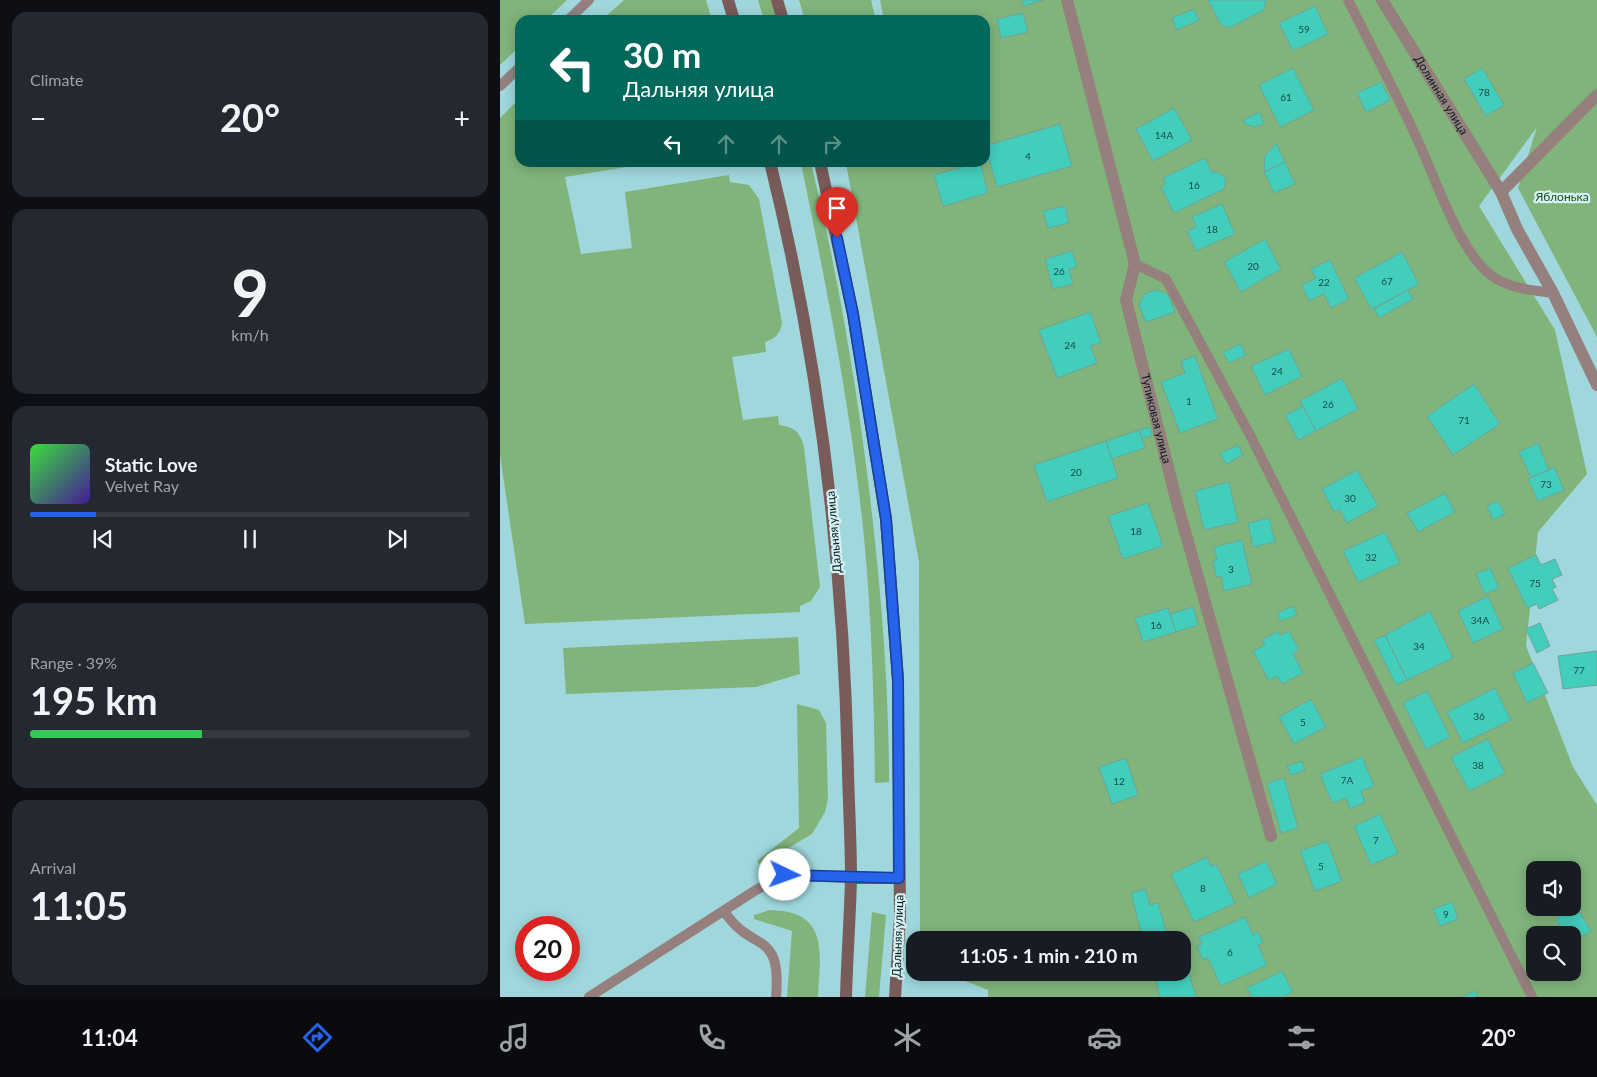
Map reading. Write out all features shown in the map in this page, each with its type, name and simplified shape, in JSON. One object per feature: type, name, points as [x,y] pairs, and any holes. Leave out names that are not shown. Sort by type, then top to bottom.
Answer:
[{"type":"main road","points":[[728,0],[732,15]]},
{"type":"main road","points":[[777,0],[782,15]]},
{"type":"main road","name":"Дальняя улица","points":[[771,167],[788,234],[811,357],[834,517],[847,699],[851,878],[846,997]]},
{"type":"main road","name":"Дальняя улица","points":[[821,167],[853,314],[886,519],[898,680],[900,917],[895,997]]},
{"type":"main road","points":[[851,878],[899,878]]},
{"type":"street","name":"Тупиковая улица","points":[[1067,0],[1135,264],[1126,300],[1177,502],[1271,836]]},
{"type":"street","name":"Долинная улица","points":[[1382,0],[1501,192],[1516,229],[1553,293],[1597,385]]},
{"type":"street","points":[[1501,192],[1597,95]]},
{"type":"lane","points":[[573,15],[589,0]]},
{"type":"lane","points":[[1348,0],[1418,141],[1465,244],[1480,265],[1492,276],[1509,286],[1553,293]]},
{"type":"lane","points":[[500,86],[515,72]]},
{"type":"lane","points":[[1135,264],[1166,279],[1171,287],[1250,435],[1532,997]]},
{"type":"lane","points":[[589,997],[724,911],[785,875],[851,878]]},
{"type":"lane","points":[[724,911],[732,924],[765,945],[774,956],[778,972],[776,997]]},
{"type":"green space","points":[[500,0],[567,0],[551,15],[515,15],[515,51],[500,65]]},
{"type":"green space","points":[[624,0],[706,0],[710,15],[608,15]]},
{"type":"green space","points":[[758,0],[771,0],[776,15],[762,15]]},
{"type":"green space","points":[[799,0],[871,0],[875,15],[804,15]]},
{"type":"green space","name":"Яблонька","points":[[880,0],[1597,0],[1597,337],[1518,188],[1537,127],[1479,206],[1555,330],[1587,474],[1538,532],[1526,646],[1573,767],[1597,805],[1597,997],[988,997],[988,990],[965,981],[1191,981],[1191,931],[920,931],[919,562],[847,167],[990,167],[990,15],[883,15]]},
{"type":"green space","points":[[515,103],[515,167],[626,167],[565,177],[581,254],[632,248],[625,192],[729,175],[730,182],[749,185],[759,199],[782,323],[776,336],[765,342],[766,352],[732,357],[743,420],[778,416],[779,425],[796,431],[804,447],[820,587],[811,601],[800,606],[800,612],[525,624],[500,455],[500,118]]},
{"type":"green space","points":[[802,167],[812,167],[834,266],[868,476],[885,657],[889,782],[875,783],[871,636],[860,499],[838,354]]},
{"type":"green space","points":[[798,637],[800,674],[756,687],[566,694],[563,648]]},
{"type":"green space","points":[[797,704],[819,710],[826,723],[828,799],[825,812],[812,834],[760,865],[757,861],[799,828]]},
{"type":"green space","points":[[770,910],[789,912],[803,918],[812,927],[820,951],[818,997],[787,997],[792,931],[754,919],[754,915]]},
{"type":"green space","points":[[872,912],[886,915],[879,997],[865,997]]},
{"type":"building","points":[[1022,0],[1044,0],[1023,6]]},
{"type":"building","points":[[1208,0],[1266,0],[1264,10],[1229,28],[1221,25]]},
{"type":"building","points":[[1315,6],[1328,34],[1293,51],[1279,23]]},
{"type":"building","points":[[1194,9],[1199,20],[1177,30],[1172,18]]},
{"type":"building","points":[[1023,13],[1028,32],[1001,38],[997,19]]},
{"type":"building","points":[[1293,68],[1314,110],[1280,127],[1259,85]]},
{"type":"building","points":[[1482,68],[1504,105],[1486,116],[1464,79]]},
{"type":"building","points":[[1381,82],[1390,100],[1366,112],[1357,93]]},
{"type":"building","points":[[1174,108],[1192,140],[1153,161],[1136,129]]},
{"type":"building","points":[[1259,112],[1264,123],[1255,127],[1245,124],[1243,120]]},
{"type":"building","points":[[1060,124],[1072,166],[997,187],[990,163],[990,145]]},
{"type":"building","points":[[1276,143],[1285,162],[1264,172],[1265,156]]},
{"type":"building","points":[[1205,158],[1212,173],[1215,171],[1224,176],[1226,180],[1224,189],[1174,213],[1161,187],[1166,184],[1163,178]]},
{"type":"building","points":[[1285,162],[1295,184],[1274,193],[1264,172]]},
{"type":"building","points":[[962,167],[981,167],[988,193],[943,206],[934,175]]},
{"type":"building","points":[[1222,204],[1235,234],[1196,251],[1187,231],[1196,227],[1192,217]]},
{"type":"building","points":[[1065,206],[1069,223],[1048,228],[1043,211]]},
{"type":"building","points":[[1265,239],[1281,269],[1241,292],[1224,262]]},
{"type":"building","points":[[1072,251],[1077,267],[1069,269],[1073,284],[1053,289],[1045,259]]},
{"type":"building","points":[[1402,252],[1419,284],[1372,310],[1354,278]]},
{"type":"building","points":[[1330,260],[1349,299],[1331,308],[1324,294],[1309,301],[1302,285],[1316,278],[1311,269]]},
{"type":"building","points":[[1156,290],[1168,294],[1175,312],[1146,322],[1139,305],[1144,294]]},
{"type":"building","points":[[1408,290],[1413,299],[1379,318],[1374,308]]},
{"type":"building","points":[[1090,312],[1101,343],[1090,346],[1097,363],[1057,378],[1039,330]]},
{"type":"building","points":[[1241,344],[1246,355],[1229,363],[1223,352]]},
{"type":"building","points":[[1289,349],[1302,376],[1265,395],[1251,366]]},
{"type":"building","points":[[1195,356],[1218,419],[1180,433],[1161,382],[1185,373],[1181,361]]},
{"type":"building","points":[[1342,378],[1358,409],[1316,431],[1300,401]]},
{"type":"building","points":[[1474,384],[1500,424],[1453,455],[1427,416]]},
{"type":"building","points":[[1303,406],[1316,431],[1298,440],[1285,415]]},
{"type":"building","points":[[1150,427],[1152,435],[1142,439],[1139,430]]},
{"type":"building","points":[[1139,430],[1145,448],[1112,459],[1106,441]]},
{"type":"building","points":[[1106,441],[1118,478],[1047,502],[1034,465]]},
{"type":"building","points":[[1538,443],[1549,470],[1531,477],[1519,452]]},
{"type":"building","points":[[1238,445],[1243,455],[1226,464],[1220,453]]},
{"type":"building","points":[[1554,467],[1564,490],[1538,501],[1528,479]]},
{"type":"building","points":[[1357,470],[1378,506],[1347,523],[1339,509],[1334,512],[1322,489]]},
{"type":"building","points":[[1229,482],[1238,522],[1204,530],[1195,491]]},
{"type":"building","points":[[1445,493],[1455,512],[1418,532],[1407,513]]},
{"type":"building","points":[[1498,501],[1505,514],[1493,520],[1487,506]]},
{"type":"building","points":[[1148,503],[1163,546],[1123,559],[1108,516]]},
{"type":"building","points":[[1269,518],[1275,542],[1253,547],[1248,523]]},
{"type":"building","points":[[1385,532],[1400,563],[1358,582],[1343,551]]},
{"type":"building","points":[[1242,540],[1252,584],[1224,591],[1221,576],[1216,577],[1213,561],[1217,560],[1214,547]]},
{"type":"building","points":[[1536,555],[1541,565],[1555,559],[1562,575],[1552,579],[1556,587],[1552,589],[1558,600],[1539,609],[1537,604],[1527,608],[1508,568]]},
{"type":"building","points":[[1490,568],[1499,588],[1485,594],[1476,574]]},
{"type":"building","points":[[1488,596],[1503,629],[1473,643],[1458,611]]},
{"type":"building","points":[[1293,606],[1297,615],[1281,621],[1277,613]]},
{"type":"building","points":[[1193,607],[1198,625],[1176,632],[1170,614]]},
{"type":"building","points":[[1168,608],[1176,632],[1143,642],[1135,618]]},
{"type":"building","points":[[1430,611],[1453,658],[1407,680],[1385,635]]},
{"type":"building","points":[[1540,623],[1550,646],[1537,653],[1526,629]]},
{"type":"building","points":[[1278,631],[1280,635],[1289,631],[1299,650],[1293,653],[1303,673],[1282,684],[1277,676],[1269,681],[1253,651],[1265,645],[1262,640]]},
{"type":"building","points":[[1385,635],[1407,680],[1396,685],[1374,640]]},
{"type":"building","points":[[1597,651],[1597,685],[1563,689],[1558,656]]},
{"type":"building","points":[[1533,663],[1548,693],[1527,703],[1513,673]]},
{"type":"building","points":[[1495,688],[1511,720],[1463,743],[1447,712]]},
{"type":"building","points":[[1427,691],[1450,737],[1426,749],[1403,703]]},
{"type":"building","points":[[1311,699],[1326,727],[1294,744],[1279,717]]},
{"type":"building","points":[[1488,739],[1505,773],[1469,791],[1451,757]]},
{"type":"building","points":[[1362,757],[1374,786],[1361,791],[1365,802],[1350,809],[1346,798],[1332,803],[1320,774]]},
{"type":"building","points":[[1126,758],[1138,795],[1112,804],[1099,767]]},
{"type":"building","points":[[1302,761],[1305,770],[1291,775],[1287,766]]},
{"type":"building","points":[[1284,778],[1298,828],[1281,833],[1267,783]]},
{"type":"building","points":[[1380,814],[1398,853],[1371,865],[1354,826]]},
{"type":"building","points":[[1327,841],[1342,881],[1315,891],[1300,851]]},
{"type":"building","points":[[1207,857],[1211,866],[1216,864],[1235,903],[1194,922],[1171,874]]},
{"type":"building","points":[[1266,861],[1277,884],[1249,898],[1238,874]]},
{"type":"building","points":[[1145,889],[1150,905],[1158,903],[1166,931],[1141,931],[1131,893]]},
{"type":"building","points":[[1452,902],[1458,919],[1440,926],[1433,909]]},
{"type":"building","points":[[1581,914],[1591,931],[1581,937],[1581,926],[1560,926],[1556,919],[1561,916],[1581,916]]},
{"type":"building","points":[[1245,917],[1253,935],[1258,932],[1263,943],[1258,945],[1267,965],[1221,986],[1208,958],[1203,960],[1197,946],[1202,944],[1199,937]]},
{"type":"building","points":[[1282,971],[1293,992],[1283,997],[1252,997],[1247,988]]},
{"type":"building","points":[[1191,980],[1196,997],[1160,997],[1156,981]]},
{"type":"building","points":[[1475,991],[1478,997],[1462,997]]},
{"type":"route","points":[[785,875],[899,878],[898,680],[886,519],[853,314],[837,238]]}]
